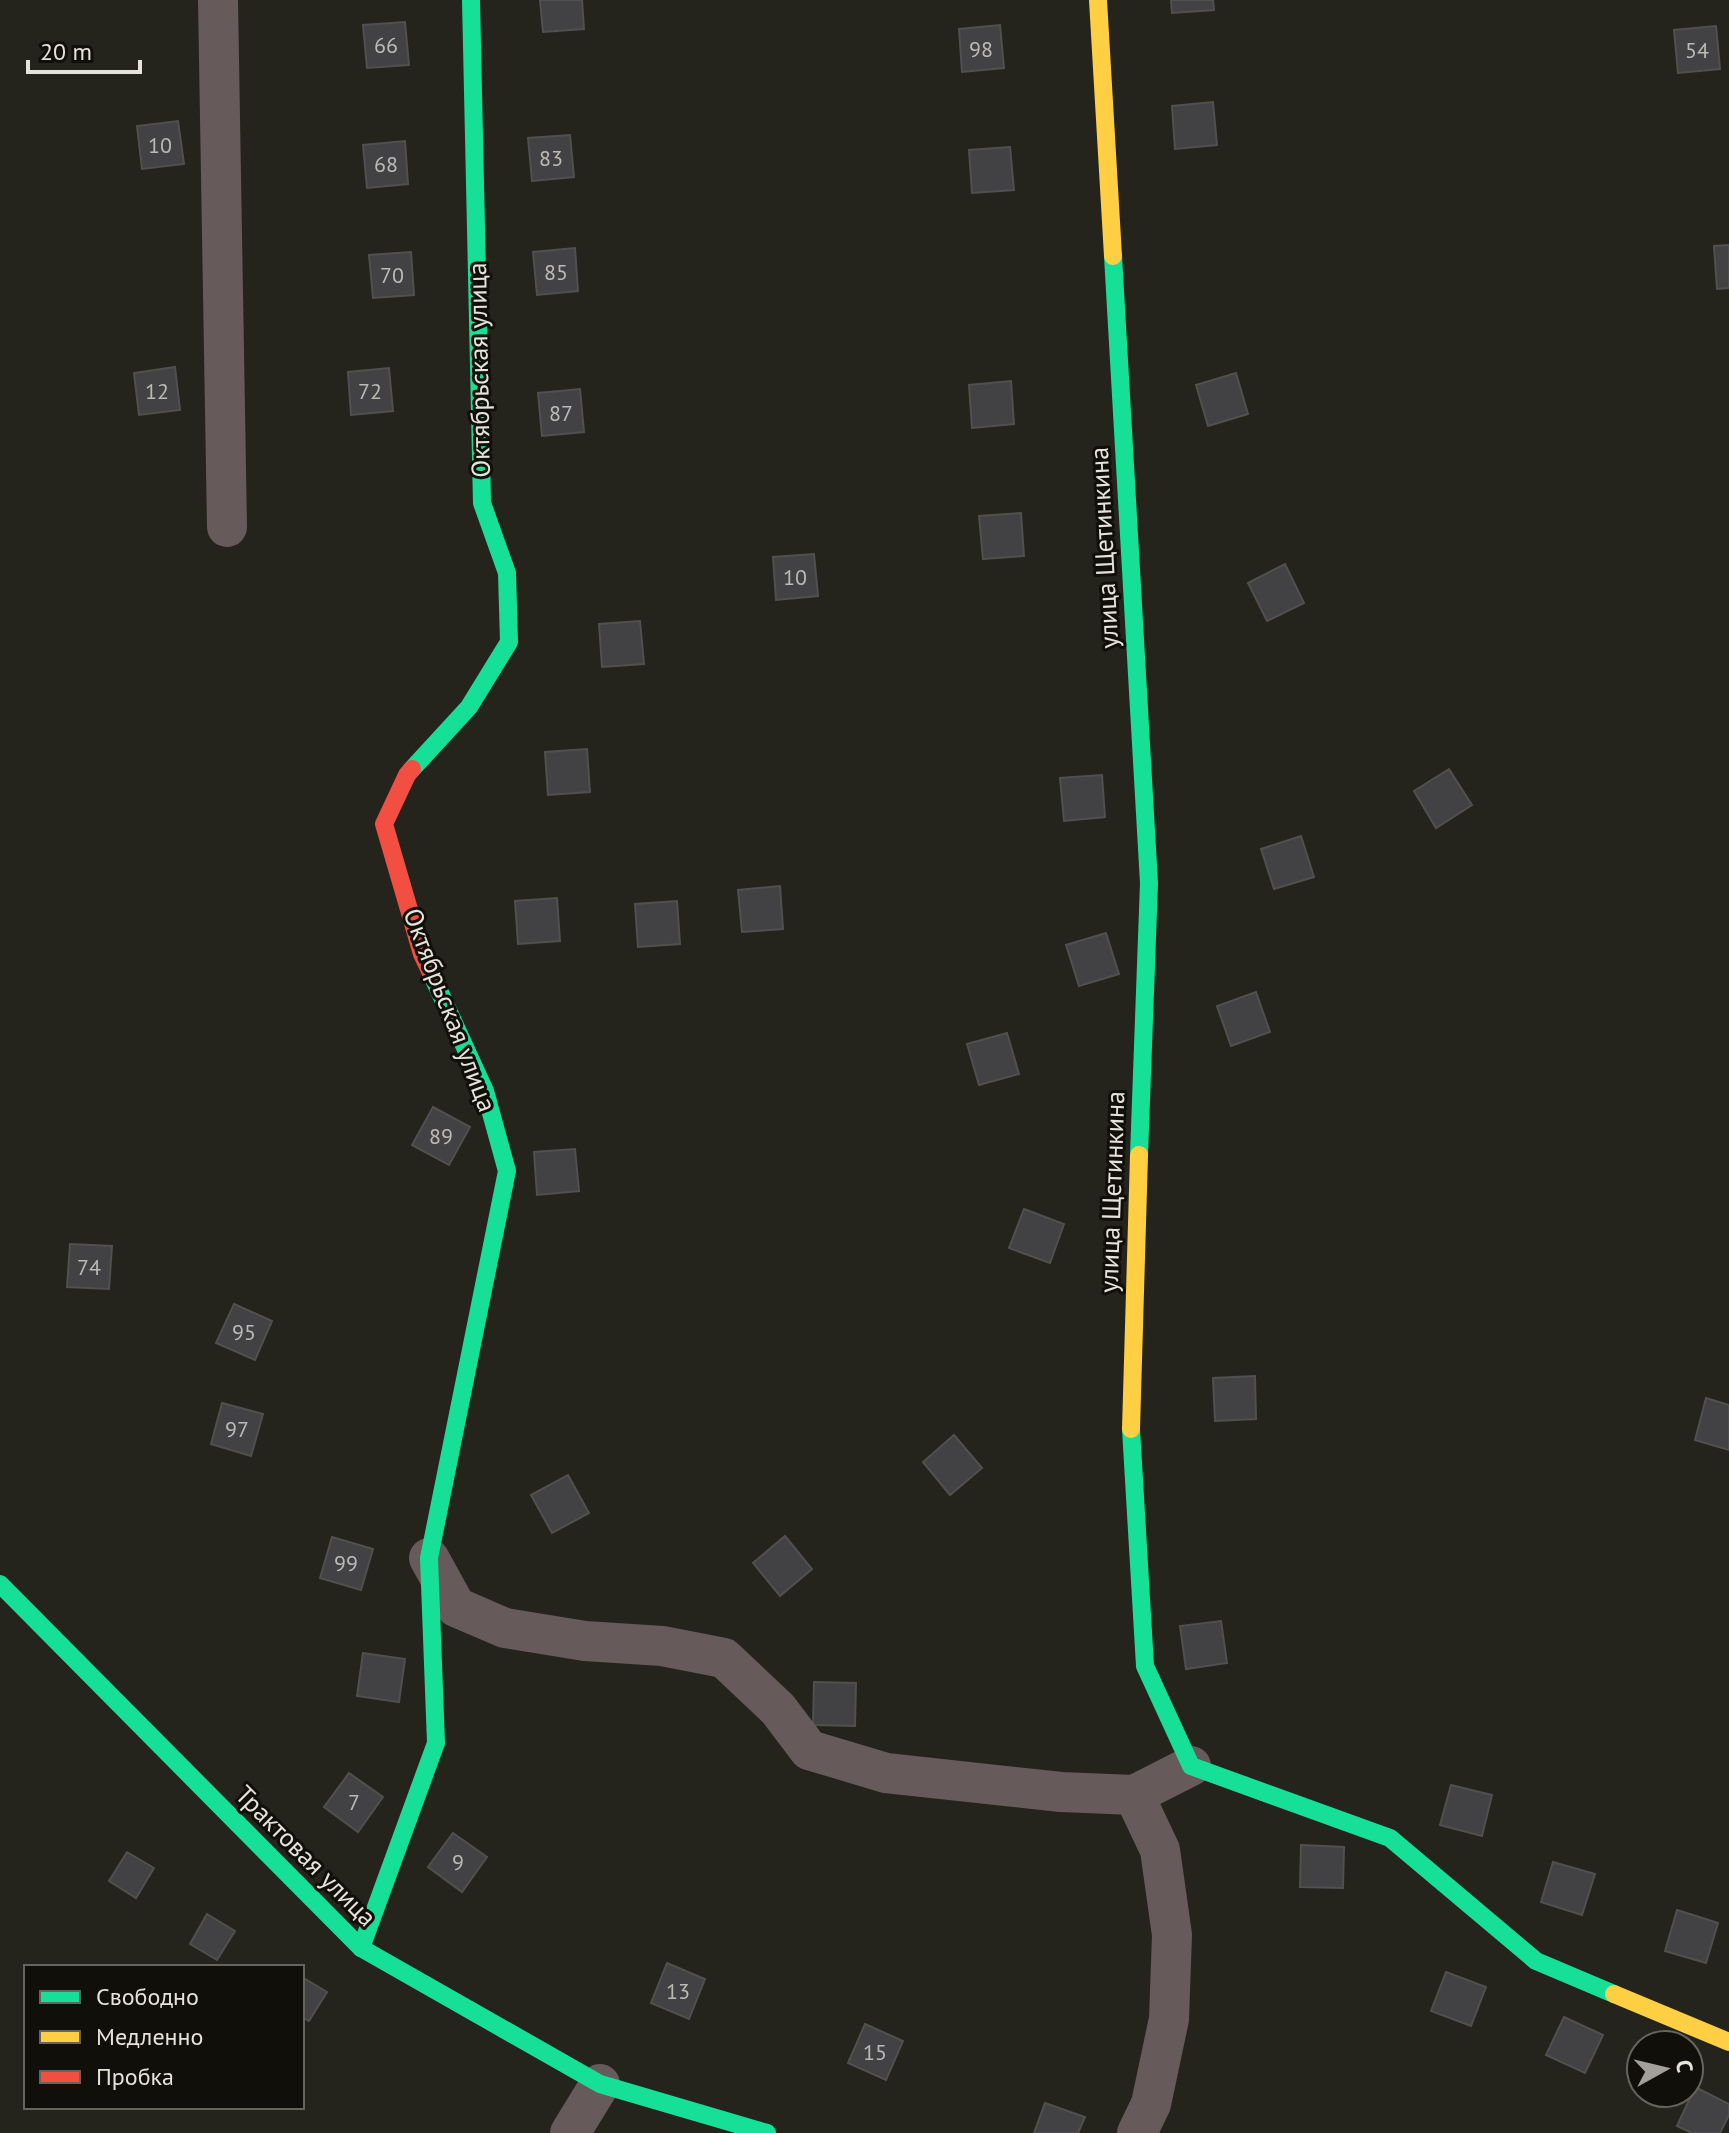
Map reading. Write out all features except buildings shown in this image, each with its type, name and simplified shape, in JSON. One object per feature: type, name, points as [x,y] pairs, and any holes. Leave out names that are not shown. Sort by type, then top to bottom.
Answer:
[{"type":"street","points":[[218,0],[227,527]]},
{"type":"street","name":"Октябрьская улица","points":[[361,1948],[436,1743],[429,1558],[507,1171],[485,1091],[422,954],[384,824],[407,775],[469,707],[509,642],[507,573],[482,503],[471,0]]},
{"type":"street","name":"улица Щетинкина","points":[[1098,0],[1149,883],[1130,1413],[1145,1666],[1191,1766]]},
{"type":"street","points":[[429,1558],[456,1607],[505,1628],[585,1641],[662,1646],[724,1658],[778,1709],[809,1750],[886,1773],[1061,1792],[1134,1795],[1191,1766],[1390,1838],[1536,1961],[1729,2042]]},
{"type":"street","name":"Трактовая улица","points":[[0,1584],[361,1948],[600,2084],[767,2133]]},
{"type":"street","points":[[1134,1795],[1160,1850],[1172,1935],[1169,2019],[1151,2104],[1137,2133]]},
{"type":"street","points":[[570,2133],[600,2084]]},
{"type":"traffic: fast","points":[[412,769],[469,707],[509,642],[507,573],[482,503],[471,0]]},
{"type":"traffic: fast","points":[[1113,256],[1149,883],[1139,1155]]},
{"type":"traffic: fast","points":[[361,1948],[436,1743],[429,1558],[507,1171],[485,1091],[431,973]]},
{"type":"traffic: fast","points":[[1131,1429],[1145,1666],[1191,1766],[1390,1838],[1536,1961],[1614,1994]]},
{"type":"traffic: fast","points":[[0,1584],[361,1948],[600,2084],[767,2133]]},
{"type":"traffic: slow","points":[[1098,0],[1113,256]]},
{"type":"traffic: slow","points":[[1131,1429],[1139,1155]]},
{"type":"traffic: slow","points":[[1614,1994],[1729,2042]]},
{"type":"traffic: jam","points":[[412,769],[384,824],[422,954],[431,973]]}]
